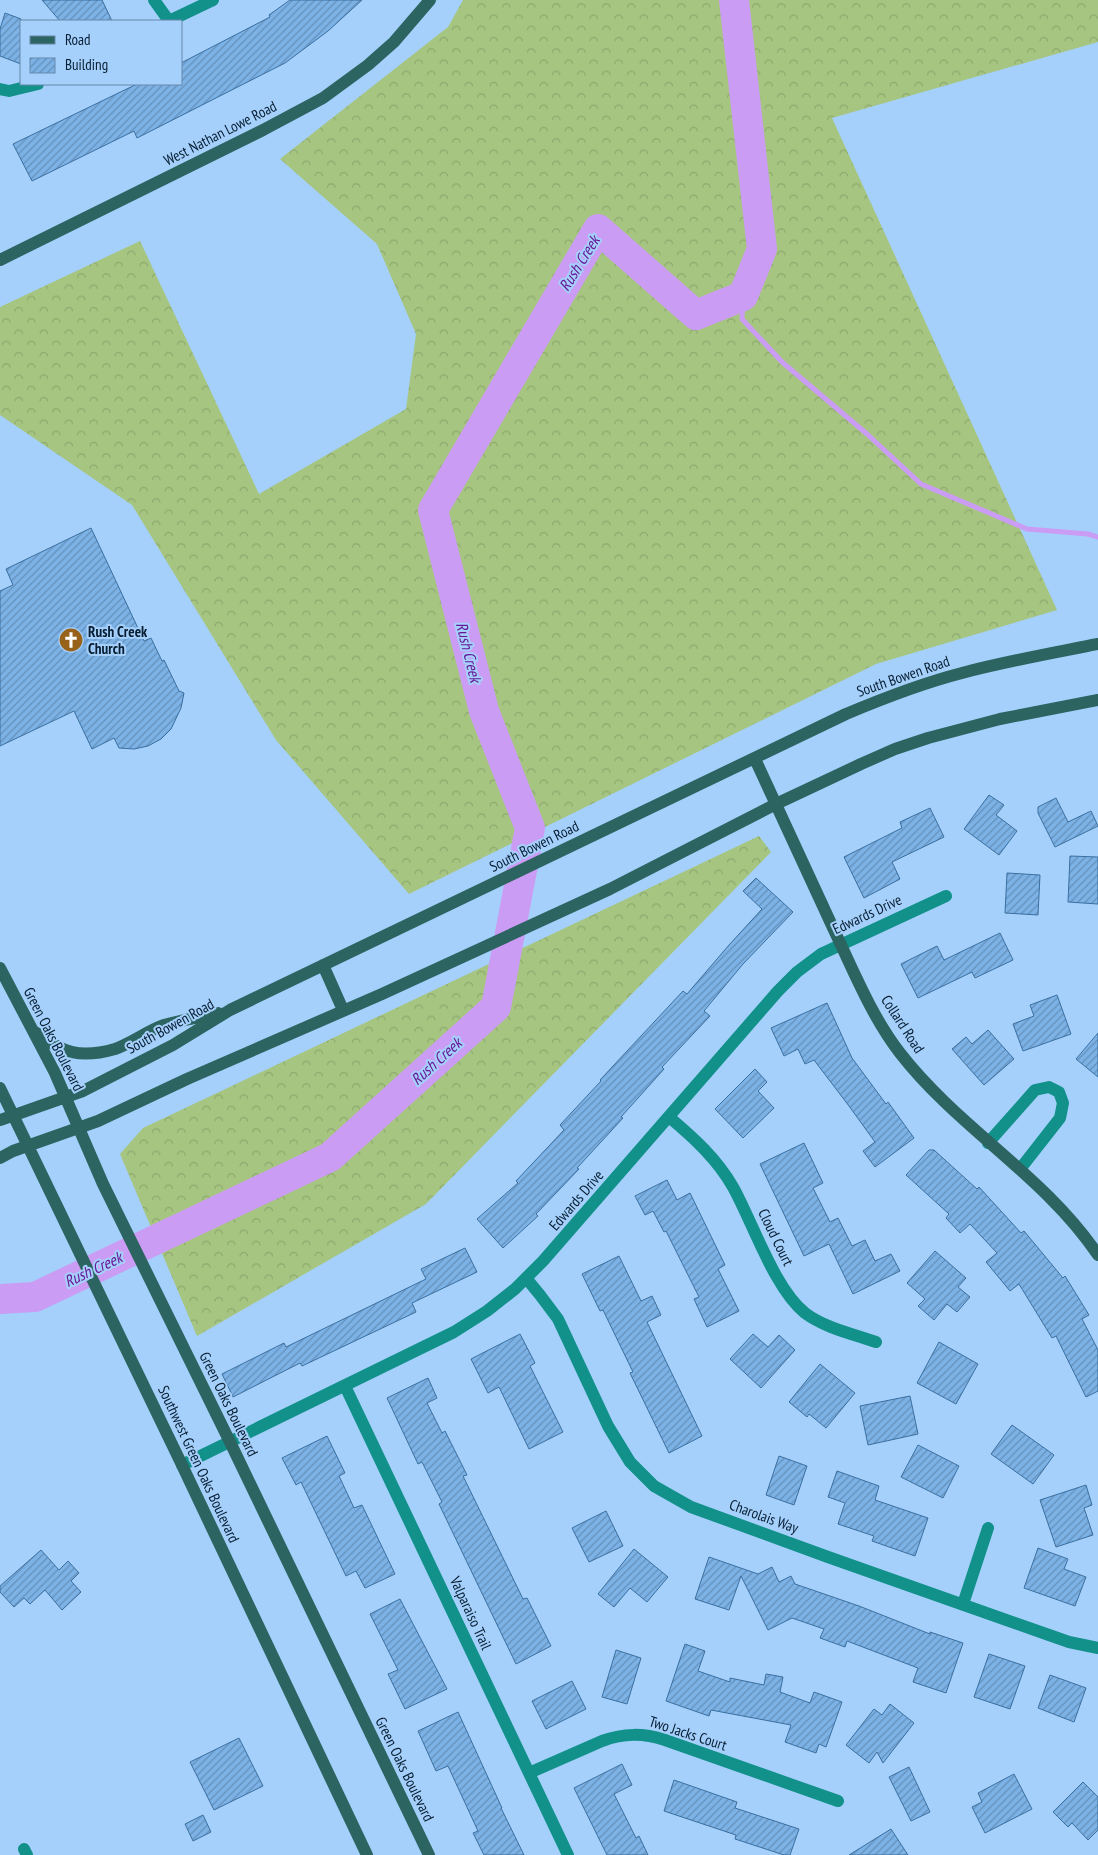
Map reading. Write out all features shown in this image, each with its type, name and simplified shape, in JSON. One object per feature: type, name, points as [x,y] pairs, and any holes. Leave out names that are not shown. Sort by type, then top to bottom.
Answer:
[{"type":"main road","name":"West Nathan Lowe Road","points":[[0,260],[263,130],[322,98],[368,65],[394,42],[430,0]]},
{"type":"main road","name":"South Bowen Road","points":[[0,1120],[83,1091],[173,1045],[230,1010],[846,714],[960,674],[1098,644]]},
{"type":"main road","points":[[0,1158],[98,1121],[187,1079],[382,994],[610,890],[776,804],[861,764],[928,738],[1000,719],[1098,700]]},
{"type":"main road","name":"Collard Road","points":[[755,759],[873,1011],[900,1053],[936,1094],[988,1143],[1020,1169],[1071,1218],[1098,1255]]},
{"type":"main road","points":[[323,965],[343,1010]]},
{"type":"main road","name":"Green Oaks Boulevard","points":[[0,968],[34,1031],[66,1097],[103,1184],[429,1855]]},
{"type":"main road","points":[[34,1031],[51,1044],[68,1052],[86,1053],[115,1049],[164,1026],[230,1010]]},
{"type":"main road","name":"Southwest Green Oaks Boulevard","points":[[0,1088],[367,1855]]},
{"type":"street","points":[[154,0],[168,20]]},
{"type":"street","points":[[171,20],[213,0]]},
{"type":"street","points":[[0,89],[9,90],[33,85]]},
{"type":"street","name":"Edwards Drive","points":[[182,1465],[454,1332],[487,1311],[526,1278],[552,1251],[787,981],[821,954],[946,896]]},
{"type":"street","points":[[988,1143],[1035,1090],[1049,1087],[1059,1092],[1063,1103],[1060,1118],[1020,1169]]},
{"type":"street","name":"Cloud Court","points":[[669,1117],[699,1143],[722,1170],[742,1204],[781,1284],[796,1304],[815,1319],[876,1342]]},
{"type":"street","name":"Charolais Way","points":[[526,1278],[558,1320],[608,1426],[627,1456],[642,1475],[654,1486],[691,1507],[828,1557],[1056,1638],[1098,1648]]},
{"type":"street","name":"Valparaiso Trail","points":[[345,1386],[568,1855]]},
{"type":"street","points":[[963,1604],[988,1528]]},
{"type":"street","name":"Two Jacks Court","points":[[529,1773],[608,1738],[636,1734],[665,1740],[838,1801]]},
{"type":"green space","points":[[463,0],[1098,0],[1098,42],[832,118],[1057,610],[876,664],[409,894],[276,740],[132,505],[0,415],[0,307],[140,241],[259,494],[406,409],[416,334],[377,244],[280,159],[448,27]]},
{"type":"green space","points":[[759,836],[771,852],[426,1204],[197,1336],[120,1154],[143,1128]]},
{"type":"building","points":[[42,0],[102,0],[112,20],[59,20]]},
{"type":"building","points":[[290,0],[362,0],[328,31],[285,63],[137,138],[134,131],[32,181],[13,144],[135,85],[182,85],[182,62],[270,17],[269,15]]},
{"type":"building","points":[[5,13],[21,19],[20,64],[0,56],[0,29]]},
{"type":"building","name":"Rush Creek Church","points":[[91,528],[144,641],[151,638],[179,691],[184,693],[181,708],[171,729],[161,739],[148,746],[134,749],[119,748],[114,738],[92,749],[74,711],[0,746],[0,591],[13,585],[6,569]]},
{"type":"building","points":[[989,795],[1004,805],[996,815],[1017,831],[999,855],[964,829]]},
{"type":"building","points":[[1056,798],[1068,822],[1091,811],[1098,826],[1055,847],[1038,813],[1038,807]]},
{"type":"building","points":[[930,808],[944,837],[892,862],[900,879],[864,898],[844,857],[902,828],[900,822]]},
{"type":"building","points":[[1070,856],[1098,857],[1098,904],[1068,902]]},
{"type":"building","points":[[1007,873],[1040,875],[1038,915],[1005,913]]},
{"type":"building","points":[[756,878],[793,912],[743,964],[704,1011],[710,1016],[662,1067],[664,1069],[621,1117],[623,1118],[577,1168],[579,1169],[536,1214],[538,1216],[503,1248],[477,1219],[518,1183],[516,1181],[564,1130],[560,1125],[600,1080],[683,991],[687,994],[762,909],[743,891]]},
{"type":"building","points":[[1000,933],[1013,960],[975,978],[972,972],[918,998],[901,964],[937,946],[944,960]]},
{"type":"building","points":[[1057,995],[1071,1034],[1023,1051],[1013,1024],[1034,1016],[1030,1005]]},
{"type":"building","points":[[827,1003],[852,1058],[886,1104],[888,1102],[914,1138],[875,1167],[863,1151],[875,1142],[849,1106],[814,1060],[805,1064],[798,1049],[784,1056],[771,1028]]},
{"type":"building","points":[[988,1030],[1014,1059],[984,1085],[952,1049],[966,1037],[972,1044]]},
{"type":"building","points":[[1098,1033],[1098,1077],[1076,1059]]},
{"type":"building","points":[[755,1069],[767,1082],[758,1091],[774,1108],[743,1138],[715,1109]]},
{"type":"building","points":[[804,1143],[823,1183],[813,1188],[830,1222],[838,1218],[852,1246],[865,1240],[875,1261],[891,1254],[900,1271],[853,1294],[829,1244],[804,1256],[760,1164]]},
{"type":"building","points":[[929,1150],[934,1150],[977,1189],[979,1187],[1021,1233],[1024,1231],[1063,1278],[1065,1276],[1089,1315],[1082,1319],[1098,1350],[1098,1391],[1086,1397],[1056,1336],[1052,1338],[1019,1284],[1010,1291],[986,1262],[997,1253],[970,1224],[960,1233],[946,1218],[949,1214],[906,1175]]},
{"type":"building","points":[[667,1180],[677,1200],[690,1193],[725,1265],[718,1269],[739,1311],[707,1327],[694,1299],[699,1297],[666,1231],[664,1232],[653,1211],[645,1215],[635,1196]]},
{"type":"building","points":[[465,1248],[477,1272],[412,1303],[416,1312],[302,1366],[300,1363],[233,1397],[222,1374],[284,1343],[286,1347],[426,1279],[421,1269]]},
{"type":"building","points":[[935,1251],[966,1278],[958,1287],[970,1297],[957,1312],[947,1304],[934,1320],[918,1306],[925,1299],[907,1283]]},
{"type":"building","points":[[619,1256],[641,1301],[652,1296],[661,1315],[647,1322],[702,1436],[669,1453],[630,1373],[633,1372],[603,1310],[600,1311],[582,1274]]},
{"type":"building","points":[[520,1334],[535,1363],[530,1366],[563,1432],[529,1449],[499,1387],[488,1393],[471,1359]]},
{"type":"building","points":[[753,1334],[768,1347],[779,1335],[795,1350],[761,1388],[730,1359]]},
{"type":"building","points":[[939,1342],[978,1364],[956,1404],[917,1383]]},
{"type":"building","points":[[820,1364],[855,1393],[826,1428],[809,1414],[807,1417],[789,1402]]},
{"type":"building","points":[[428,1378],[437,1398],[427,1403],[442,1433],[445,1431],[467,1475],[463,1476],[523,1599],[527,1598],[551,1646],[516,1664],[439,1504],[442,1502],[422,1462],[418,1464],[387,1398]]},
{"type":"building","points":[[910,1396],[918,1434],[868,1445],[860,1406]]},
{"type":"building","points":[[1012,1425],[1054,1455],[1033,1484],[991,1454]]},
{"type":"building","points":[[327,1436],[345,1473],[339,1476],[354,1508],[362,1505],[395,1574],[365,1588],[356,1571],[346,1576],[301,1482],[296,1485],[282,1458]]},
{"type":"building","points":[[918,1445],[959,1466],[943,1498],[901,1477]]},
{"type":"building","points":[[779,1456],[807,1466],[794,1505],[766,1495]]},
{"type":"building","points":[[837,1471],[879,1486],[875,1500],[928,1518],[915,1556],[872,1541],[874,1536],[838,1524],[845,1503],[828,1497]]},
{"type":"building","points":[[1086,1485],[1092,1505],[1084,1508],[1093,1535],[1056,1547],[1040,1500]]},
{"type":"building","points":[[606,1511],[623,1546],[589,1562],[572,1528]]},
{"type":"building","points":[[1038,1548],[1068,1559],[1064,1569],[1086,1577],[1075,1606],[1024,1588]]},
{"type":"building","points":[[634,1549],[668,1577],[647,1602],[630,1588],[614,1607],[598,1594]]},
{"type":"building","points":[[41,1550],[59,1570],[68,1561],[79,1573],[71,1581],[81,1592],[62,1610],[45,1590],[30,1604],[24,1598],[14,1607],[0,1592],[0,1586]]},
{"type":"building","points":[[709,1557],[758,1574],[772,1567],[779,1582],[791,1576],[795,1584],[859,1606],[930,1634],[930,1632],[963,1643],[946,1693],[913,1682],[918,1668],[847,1641],[845,1647],[820,1638],[824,1629],[792,1618],[768,1630],[741,1576],[729,1610],[695,1599]]},
{"type":"building","points":[[400,1599],[447,1689],[405,1709],[388,1674],[398,1670],[370,1614]]},
{"type":"building","points":[[685,1644],[705,1651],[698,1671],[730,1682],[730,1678],[764,1685],[766,1674],[783,1677],[780,1692],[810,1703],[814,1692],[842,1702],[826,1747],[819,1744],[816,1753],[785,1742],[791,1725],[711,1710],[709,1716],[666,1701]]},
{"type":"building","points":[[616,1650],[641,1658],[627,1704],[602,1697]]},
{"type":"building","points":[[989,1654],[1025,1666],[1010,1709],[974,1697]]},
{"type":"building","points":[[1050,1675],[1086,1688],[1074,1722],[1038,1708]]},
{"type":"building","points":[[572,1681],[586,1709],[546,1729],[532,1701]]},
{"type":"building","points":[[890,1704],[914,1723],[883,1763],[877,1752],[869,1763],[846,1745],[874,1709],[882,1715]]},
{"type":"building","points":[[458,1712],[524,1855],[484,1855],[473,1833],[478,1831],[448,1766],[436,1771],[418,1731]]},
{"type":"building","points":[[239,1738],[263,1786],[214,1810],[190,1762]]},
{"type":"building","points":[[622,1764],[632,1785],[614,1794],[636,1838],[639,1836],[648,1855],[607,1855],[574,1788]]},
{"type":"building","points":[[909,1767],[930,1812],[911,1821],[889,1777]]},
{"type":"building","points":[[1014,1774],[1032,1809],[985,1833],[972,1807],[982,1802],[978,1793]]},
{"type":"building","points":[[674,1780],[737,1802],[735,1808],[799,1829],[790,1855],[784,1855],[735,1839],[736,1835],[664,1811]]},
{"type":"building","points":[[1083,1782],[1098,1797],[1098,1830],[1088,1840],[1072,1823],[1068,1827],[1053,1812]]},
{"type":"building","points":[[203,1815],[211,1832],[193,1841],[185,1824]]},
{"type":"building","points":[[891,1829],[908,1855],[849,1855]]},
{"type":"waterway","name":"Rush Creek","points":[[0,1299],[35,1297],[330,1157],[496,1007],[530,828],[484,711],[433,510],[598,229],[696,315],[743,296],[762,249],[734,0]]},
{"type":"waterway","points":[[743,296],[742,319],[782,362],[867,434],[921,484],[1027,529],[1088,534],[1098,537]]},
{"type":"place","name":"Rush Creek Church","points":[[71,640]]}]
